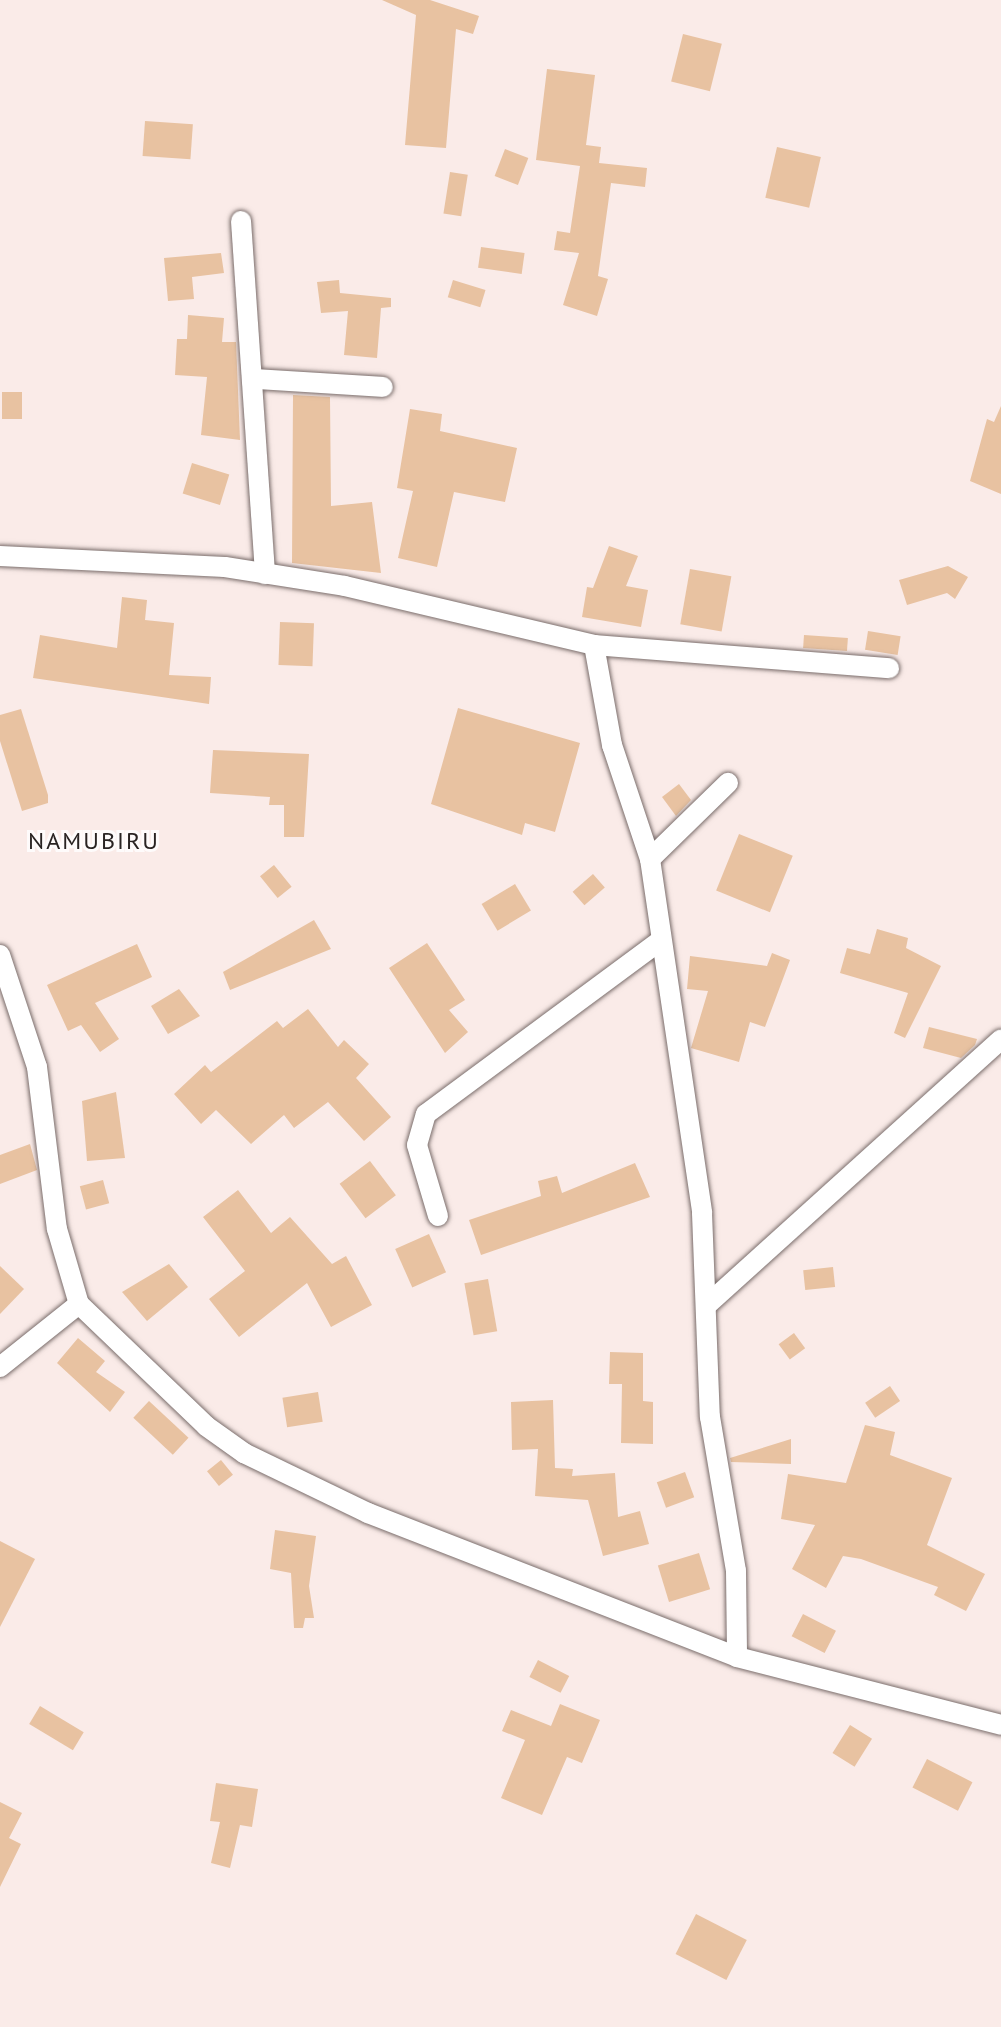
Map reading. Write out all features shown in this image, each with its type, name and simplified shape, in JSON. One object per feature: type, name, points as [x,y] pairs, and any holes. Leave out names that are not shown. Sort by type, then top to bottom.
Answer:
[{"type":"street","points":[[241,221],[256,379],[265,574]]},
{"type":"street","points":[[256,379],[383,387]]},
{"type":"street","points":[[0,556],[265,574],[485,616],[594,645],[889,668]]},
{"type":"street","points":[[594,645],[612,745],[650,859],[702,1213],[710,1417],[736,1571],[737,1657]]},
{"type":"street","points":[[650,859],[728,783]]},
{"type":"street","points":[[438,1216],[417,1145],[426,1114],[660,941]]},
{"type":"street","points":[[0,955],[37,1067],[57,1229],[79,1304],[244,1453],[368,1513],[737,1657],[1001,1725]]},
{"type":"street","points":[[707,1305],[1001,1039]]},
{"type":"street","points":[[0,1367],[79,1304]]},
{"type":"building","points":[[382,0],[430,0],[479,16],[473,34],[456,29],[446,148],[405,145],[416,15]]},
{"type":"building","points":[[683,34],[722,44],[710,91],[671,82]]},
{"type":"building","points":[[547,69],[595,75],[586,145],[601,147],[599,163],[647,168],[645,187],[611,183],[598,276],[608,279],[597,316],[563,305],[579,253],[554,250],[557,231],[570,233],[580,166],[536,160]]},
{"type":"building","points":[[145,121],[193,124],[190,159],[143,156]]},
{"type":"building","points":[[777,147],[821,157],[809,208],[765,198]]},
{"type":"building","points":[[505,149],[528,158],[518,185],[495,176]]},
{"type":"building","points":[[450,172],[468,175],[461,216],[443,213]]},
{"type":"building","points":[[481,247],[525,253],[522,274],[478,268]]},
{"type":"building","points":[[221,253],[224,273],[192,277],[194,299],[168,301],[164,258]]},
{"type":"building","points":[[339,280],[340,293],[391,298],[391,307],[381,308],[377,358],[344,355],[348,311],[321,313],[317,282]]},
{"type":"building","points":[[453,280],[486,290],[480,307],[448,297]]},
{"type":"building","points":[[188,315],[224,318],[222,342],[236,342],[240,440],[201,435],[207,377],[175,375],[177,339],[187,339]]},
{"type":"building","points":[[2,392],[22,392],[22,419],[2,419]]},
{"type":"building","points":[[293,395],[330,397],[331,506],[372,502],[381,573],[292,563]]},
{"type":"building","points":[[1001,406],[1001,494],[970,481],[987,419],[994,422]]},
{"type":"building","points":[[410,409],[442,414],[440,431],[517,448],[505,502],[454,492],[437,567],[398,558],[413,491],[397,488]]},
{"type":"building","points":[[192,463],[229,474],[220,505],[183,494]]},
{"type":"building","points":[[609,546],[638,556],[626,586],[648,590],[641,627],[582,617],[587,587],[593,588]]},
{"type":"building","points":[[948,566],[968,577],[955,599],[947,593],[907,605],[899,580]]},
{"type":"building","points":[[690,569],[731,576],[722,631],[680,624]]},
{"type":"building","points":[[122,597],[147,600],[145,620],[174,623],[169,675],[211,677],[209,704],[33,678],[40,635],[117,648]]},
{"type":"building","points":[[280,622],[314,623],[312,666],[278,665]]},
{"type":"building","points":[[868,631],[901,636],[898,655],[865,650]]},
{"type":"building","points":[[804,635],[848,638],[847,651],[803,648]]},
{"type":"building","points":[[458,708],[580,743],[555,832],[525,823],[522,835],[431,804]]},
{"type":"building","points":[[21,709],[48,795],[48,803],[22,811],[0,741],[0,715]]},
{"type":"building","points":[[213,750],[309,754],[304,837],[284,837],[284,805],[269,805],[270,797],[210,793]]},
{"type":"building","points":[[679,784],[691,800],[676,816],[662,797]]},
{"type":"building","points":[[739,834],[793,856],[770,912],[716,891]]},
{"type":"building","points":[[274,865],[292,887],[278,898],[260,876]]},
{"type":"building","points":[[593,874],[605,888],[584,905],[573,892]]},
{"type":"building","points":[[515,884],[531,911],[498,931],[482,904]]},
{"type":"building","points":[[314,920],[331,949],[230,990],[223,972]]},
{"type":"building","points":[[877,929],[908,938],[906,948],[941,966],[905,1038],[894,1033],[908,993],[840,973],[847,948],[870,954]]},
{"type":"building","points":[[427,943],[465,1000],[449,1010],[468,1032],[445,1053],[389,968]]},
{"type":"building","points":[[137,944],[152,977],[95,1003],[119,1039],[100,1052],[81,1025],[68,1031],[47,985]]},
{"type":"building","points":[[772,953],[790,960],[765,1027],[750,1022],[739,1062],[691,1048],[708,991],[687,989],[690,956],[767,966]]},
{"type":"building","points":[[179,989],[200,1016],[168,1034],[151,1006]]},
{"type":"building","points":[[308,1009],[338,1047],[344,1040],[369,1064],[356,1078],[391,1117],[364,1141],[328,1102],[294,1128],[284,1115],[251,1144],[216,1110],[201,1124],[174,1094],[205,1065],[211,1072],[277,1021],[283,1028]]},
{"type":"building","points":[[929,1027],[977,1039],[961,1058],[923,1048]]},
{"type":"building","points":[[116,1092],[125,1158],[87,1161],[82,1101]]},
{"type":"building","points":[[30,1144],[37,1170],[0,1184],[0,1155]]},
{"type":"building","points":[[370,1161],[396,1195],[366,1218],[340,1184]]},
{"type":"building","points":[[635,1163],[650,1197],[481,1255],[469,1220],[541,1196],[538,1181],[557,1176],[562,1193]]},
{"type":"building","points":[[103,1180],[109,1203],[86,1209],[80,1186]]},
{"type":"building","points":[[238,1190],[271,1233],[290,1217],[332,1264],[346,1256],[372,1305],[331,1327],[307,1283],[239,1337],[209,1299],[245,1271],[203,1217]]},
{"type":"building","points":[[429,1234],[446,1272],[412,1287],[395,1249]]},
{"type":"building","points":[[169,1264],[188,1287],[147,1321],[122,1292]]},
{"type":"building","points":[[0,1266],[24,1289],[0,1314]]},
{"type":"building","points":[[833,1267],[835,1287],[805,1290],[803,1270]]},
{"type":"building","points":[[488,1279],[497,1331],[474,1335],[464,1283]]},
{"type":"building","points":[[794,1333],[805,1348],[790,1360],[779,1344]]},
{"type":"building","points":[[78,1338],[105,1361],[96,1372],[125,1392],[110,1412],[57,1363]]},
{"type":"building","points":[[610,1352],[643,1353],[643,1401],[653,1402],[653,1444],[621,1443],[622,1384],[609,1384]]},
{"type":"building","points":[[890,1386],[900,1401],[875,1418],[865,1403]]},
{"type":"building","points":[[318,1392],[323,1422],[287,1427],[282,1398]]},
{"type":"building","points":[[553,1400],[555,1468],[573,1469],[572,1476],[615,1473],[618,1517],[640,1511],[649,1544],[603,1556],[588,1500],[535,1496],[538,1449],[512,1450],[511,1402]]},
{"type":"building","points":[[149,1401],[188,1438],[173,1455],[133,1418]]},
{"type":"building","points":[[865,1425],[895,1432],[890,1455],[952,1478],[927,1545],[985,1574],[966,1611],[934,1595],[938,1587],[861,1559],[843,1556],[826,1588],[792,1569],[815,1525],[781,1519],[788,1474],[846,1483]]},
{"type":"building","points":[[791,1439],[791,1464],[731,1462],[730,1458]]},
{"type":"building","points":[[221,1460],[233,1475],[219,1486],[207,1471]]},
{"type":"building","points":[[685,1472],[694,1497],[666,1508],[657,1482]]},
{"type":"building","points":[[275,1530],[316,1536],[309,1586],[314,1618],[305,1618],[303,1628],[294,1628],[291,1573],[270,1569]]},
{"type":"building","points":[[0,1541],[35,1559],[0,1627]]},
{"type":"building","points":[[699,1553],[710,1589],[669,1602],[658,1566]]},
{"type":"building","points":[[803,1614],[836,1631],[825,1653],[792,1636]]},
{"type":"building","points":[[538,1660],[569,1676],[561,1693],[529,1677]]},
{"type":"building","points":[[560,1704],[600,1720],[582,1763],[567,1757],[542,1815],[501,1798],[525,1740],[502,1731],[511,1710],[551,1726]]},
{"type":"building","points":[[40,1706],[84,1732],[73,1750],[29,1724]]},
{"type":"building","points":[[850,1725],[872,1739],[855,1767],[833,1753]]},
{"type":"building","points":[[927,1759],[972,1782],[958,1811],[912,1788]]},
{"type":"building","points":[[216,1783],[258,1789],[252,1827],[240,1825],[230,1868],[211,1863],[220,1822],[210,1821]]},
{"type":"building","points":[[0,1802],[22,1813],[9,1838],[21,1844],[0,1887]]},
{"type":"building","points":[[696,1914],[747,1940],[726,1980],[676,1954]]},
{"type":"district","name":"NAMUBIRU","points":[[94,841]]}]
